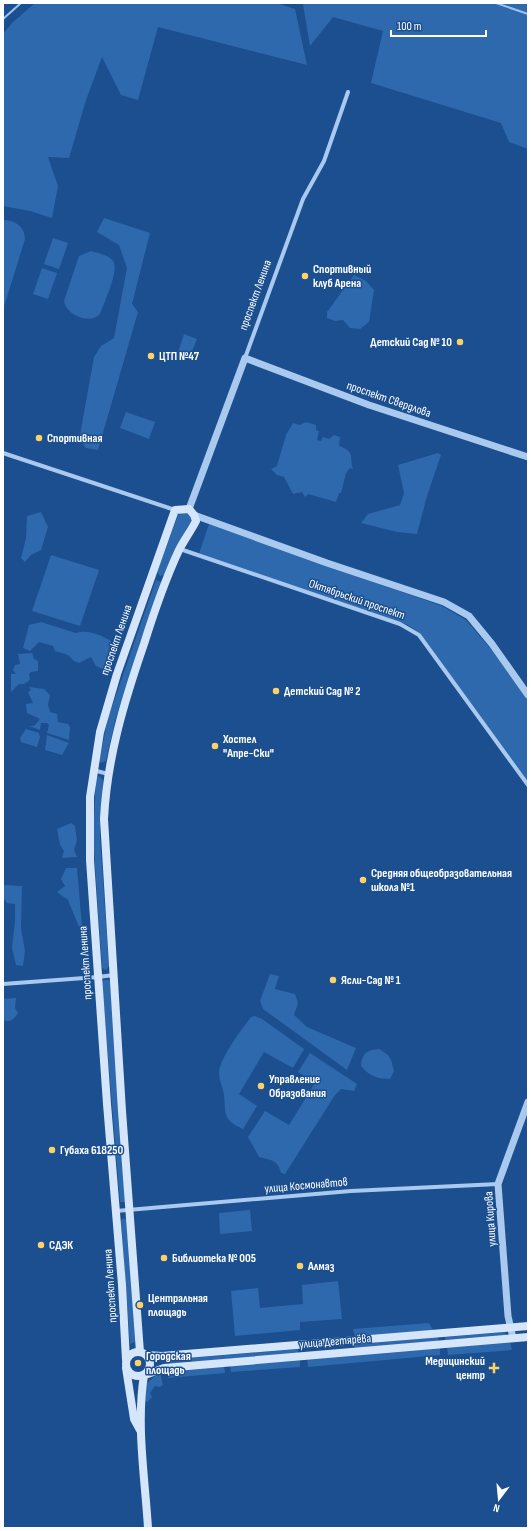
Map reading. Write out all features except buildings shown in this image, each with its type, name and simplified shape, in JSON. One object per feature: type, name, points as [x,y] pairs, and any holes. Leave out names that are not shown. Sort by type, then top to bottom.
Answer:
[{"type":"main road","points":[[175,510],[192,512]]},
{"type":"main road","name":"проспект Ленина","points":[[141,1434],[134,1419],[126,1363],[116,1211],[106,1104],[89,845],[90,797],[100,732],[117,674],[175,510]]},
{"type":"main road","name":"проспект Ленина","points":[[144,1353],[130,1210],[104,819],[108,774],[115,736],[132,679],[167,578],[180,548],[196,520],[192,512]]},
{"type":"main road","points":[[153,574],[160,579],[167,578]]},
{"type":"main road","name":"улица Дегтярёва","points":[[144,1353],[162,1356],[528,1326]]},
{"type":"main road","name":"улица Дегтярёва","points":[[144,1375],[164,1368],[528,1337]]},
{"type":"main road","points":[[144,1353],[150,1360],[151,1366],[144,1375],[132,1375],[126,1363],[131,1354],[144,1353]]},
{"type":"main road","name":"проспект Ленина","points":[[144,1375],[141,1394],[141,1434],[148,1528]]},
{"type":"street","name":"проспект Ленина","points":[[192,512],[245,358],[303,199],[324,161],[348,92]]},
{"type":"street","name":"проспект Свердлова","points":[[245,358],[368,405],[528,457]]},
{"type":"street","points":[[3,453],[175,510]]},
{"type":"street","name":"Октябрьский проспект","points":[[192,512],[327,564],[444,602],[457,608],[469,616],[492,644],[528,695]]},
{"type":"street","name":"Октябрьский проспект","points":[[180,548],[400,624],[420,635],[528,785]]},
{"type":"street","points":[[93,770],[108,774]]},
{"type":"street","points":[[3,984],[114,975]]},
{"type":"street","name":"улица Кирова","points":[[513,1338],[510,1327],[498,1184],[528,1102]]},
{"type":"street","name":"улица Космонавтов","points":[[116,1211],[352,1191],[498,1184]]},
{"type":"shaded area","points":[[35,3],[277,3],[295,9],[307,65],[158,27],[138,100],[121,95],[102,57],[86,100],[69,158],[48,157],[58,186],[52,218],[30,211],[3,206],[3,34],[12,23]]},
{"type":"shaded area","points":[[300,3],[528,3],[528,149],[509,142],[501,123],[371,83],[383,31],[333,17],[310,46],[303,4]]},
{"type":"shaded area","points":[[104,218],[150,233],[132,304],[138,312],[98,450],[86,448],[80,440],[80,435],[94,357],[101,346],[114,338],[127,268],[119,245],[97,232]]},
{"type":"shaded area","points":[[3,220],[11,221],[21,227],[25,234],[25,239],[3,310]]},
{"type":"shaded area","points":[[53,238],[68,243],[59,269],[44,264]]},
{"type":"shaded area","points":[[91,251],[109,257],[115,265],[111,286],[100,314],[90,319],[79,317],[74,314],[69,310],[64,301],[79,256]]},
{"type":"shaded area","points":[[42,268],[57,273],[48,299],[33,294]]},
{"type":"shaded area","points":[[354,275],[366,281],[374,290],[369,322],[360,329],[350,328],[343,320],[335,321],[327,318],[327,312]]},
{"type":"shaded area","points":[[184,334],[197,339],[190,356],[178,352]]},
{"type":"shaded area","points":[[126,412],[155,422],[149,439],[120,428]]},
{"type":"shaded area","points":[[306,422],[316,425],[316,430],[319,431],[317,440],[321,441],[323,437],[329,439],[334,435],[340,437],[339,446],[348,450],[351,455],[353,469],[350,468],[346,473],[341,493],[339,493],[336,502],[308,494],[305,497],[302,492],[293,494],[284,477],[277,475],[271,469],[277,466],[286,435],[293,423],[300,425]]},
{"type":"shaded area","points":[[438,453],[441,455],[427,496],[417,534],[397,532],[361,523],[368,514],[400,505],[404,493],[398,465]]},
{"type":"shaded area","points":[[41,512],[48,527],[41,550],[31,555],[25,562],[21,558],[26,538],[27,516]]},
{"type":"shaded area","points":[[188,513],[192,518],[191,523],[178,543],[164,575],[160,576],[157,572],[178,515]]},
{"type":"shaded area","points":[[209,524],[442,606],[466,620],[502,662],[528,699],[528,783],[420,633],[406,624],[199,554]]},
{"type":"shaded area","points":[[51,555],[99,570],[80,626],[32,611]]},
{"type":"shaded area","points":[[156,580],[162,582],[115,721],[106,761],[101,763],[99,761],[108,718]]},
{"type":"shaded area","points":[[41,622],[76,633],[94,633],[111,641],[105,670],[96,666],[91,657],[79,663],[74,661],[68,655],[55,651],[53,646],[39,642],[30,651],[23,648],[29,625]]},
{"type":"shaded area","points":[[32,653],[34,659],[38,661],[38,671],[31,672],[29,674],[30,680],[24,684],[19,684],[11,692],[11,674],[16,674],[13,670],[15,665],[20,664],[18,654]]},
{"type":"shaded area","points":[[29,687],[44,689],[50,695],[48,705],[50,712],[57,714],[58,722],[68,724],[70,727],[69,740],[47,733],[49,725],[47,723],[41,723],[40,730],[29,726],[34,726],[40,719],[27,713],[26,704],[33,703],[28,692],[31,690]]},
{"type":"shaded area","points":[[26,729],[39,733],[40,737],[37,747],[21,742],[20,738]]},
{"type":"shaded area","points":[[47,735],[69,743],[62,755],[45,750]]},
{"type":"shaded area","points":[[99,776],[103,780],[100,837],[109,966],[106,970],[102,968],[93,836],[96,778]]},
{"type":"shaded area","points":[[71,823],[75,826],[77,840],[74,850],[77,857],[62,858],[64,851],[60,845],[57,829]]},
{"type":"shaded area","points":[[66,868],[77,868],[82,926],[79,927],[68,900],[57,892],[65,886],[61,879]]},
{"type":"shaded area","points":[[3,885],[22,886],[21,928],[25,951],[23,966],[16,965],[12,948],[15,904],[7,903],[3,898]]},
{"type":"shaded area","points":[[270,974],[279,976],[275,989],[295,994],[298,1003],[294,1015],[307,1027],[356,1048],[347,1070],[263,1009],[260,1001]]},
{"type":"shaded area","points":[[104,980],[109,980],[111,983],[125,1202],[120,1202],[102,983]]},
{"type":"shaded area","points":[[16,998],[15,1008],[18,1013],[12,1020],[3,1020],[3,999]]},
{"type":"shaded area","points":[[255,1016],[262,1019],[304,1049],[293,1068],[264,1052],[239,1094],[257,1106],[243,1129],[231,1122],[226,1115],[219,1073],[223,1060],[232,1044],[251,1017]]},
{"type":"shaded area","points":[[379,1049],[391,1060],[394,1071],[390,1079],[374,1076],[361,1066],[364,1055],[368,1051]]},
{"type":"shaded area","points":[[310,1053],[357,1084],[354,1091],[341,1089],[335,1095],[285,1174],[281,1173],[278,1165],[273,1161],[259,1157],[248,1137],[265,1111],[289,1125],[315,1083],[298,1072]]},
{"type":"shaded area","points":[[250,1210],[252,1231],[220,1234],[219,1213]]},
{"type":"shaded area","points":[[124,1218],[127,1220],[135,1342],[130,1344],[121,1220]]},
{"type":"shaded area","points":[[338,1281],[342,1319],[300,1322],[300,1330],[235,1336],[231,1291],[258,1288],[260,1308],[303,1304],[302,1285]]},
{"type":"shaded area","points":[[429,1323],[433,1330],[355,1337],[353,1329]]},
{"type":"shaded area","points":[[505,1332],[506,1335],[445,1340],[445,1337]]},
{"type":"shaded area","points":[[438,1337],[438,1341],[354,1348],[354,1345]]},
{"type":"shaded area","points":[[510,1342],[512,1350],[448,1355],[447,1347]]},
{"type":"shaded area","points":[[440,1348],[440,1355],[308,1367],[307,1358]]},
{"type":"shaded area","points":[[298,1349],[298,1353],[166,1364],[165,1360]]},
{"type":"shaded area","points":[[300,1359],[300,1367],[231,1372],[230,1364]]},
{"type":"shaded area","points":[[224,1365],[225,1373],[168,1378],[167,1370]]},
{"type":"shaded area","points":[[160,1372],[163,1385],[160,1387],[155,1386],[150,1393],[152,1397],[147,1402],[144,1399],[146,1384]]},
{"type":"waterway","points":[[3,19],[21,3]]},
{"type":"waterway","points":[[496,3],[528,14]]},
{"type":"place","name":"Спортивный клуб Арена","points":[[305,276]]},
{"type":"place","name":"Детский Сад № 10","points":[[460,342]]},
{"type":"place","name":"ЦТП №47","points":[[151,356]]},
{"type":"place","name":"Спортивная","points":[[39,438]]},
{"type":"place","name":"Детский Сад № 2","points":[[276,691]]},
{"type":"place","name":"Хостел \"Апре-Ски\"","points":[[215,746]]},
{"type":"place","name":"Средняя общеобразовательная школа №1","points":[[363,880]]},
{"type":"place","name":"Ясли-Сад № 1","points":[[333,980]]},
{"type":"place","name":"Управление Образования","points":[[261,1086]]},
{"type":"place","name":"Губаха 618250","points":[[52,1150]]},
{"type":"place","name":"СДЭК","points":[[41,1245]]},
{"type":"place","name":"Библиотека № 005","points":[[164,1258]]},
{"type":"place","name":"Алмаз","points":[[300,1266]]},
{"type":"place","name":"Центральная площадь","points":[[140,1305]]},
{"type":"place","name":"Городская площадь","points":[[138,1363]]},
{"type":"place","name":"Медицинский центр","points":[[494,1368]]}]
